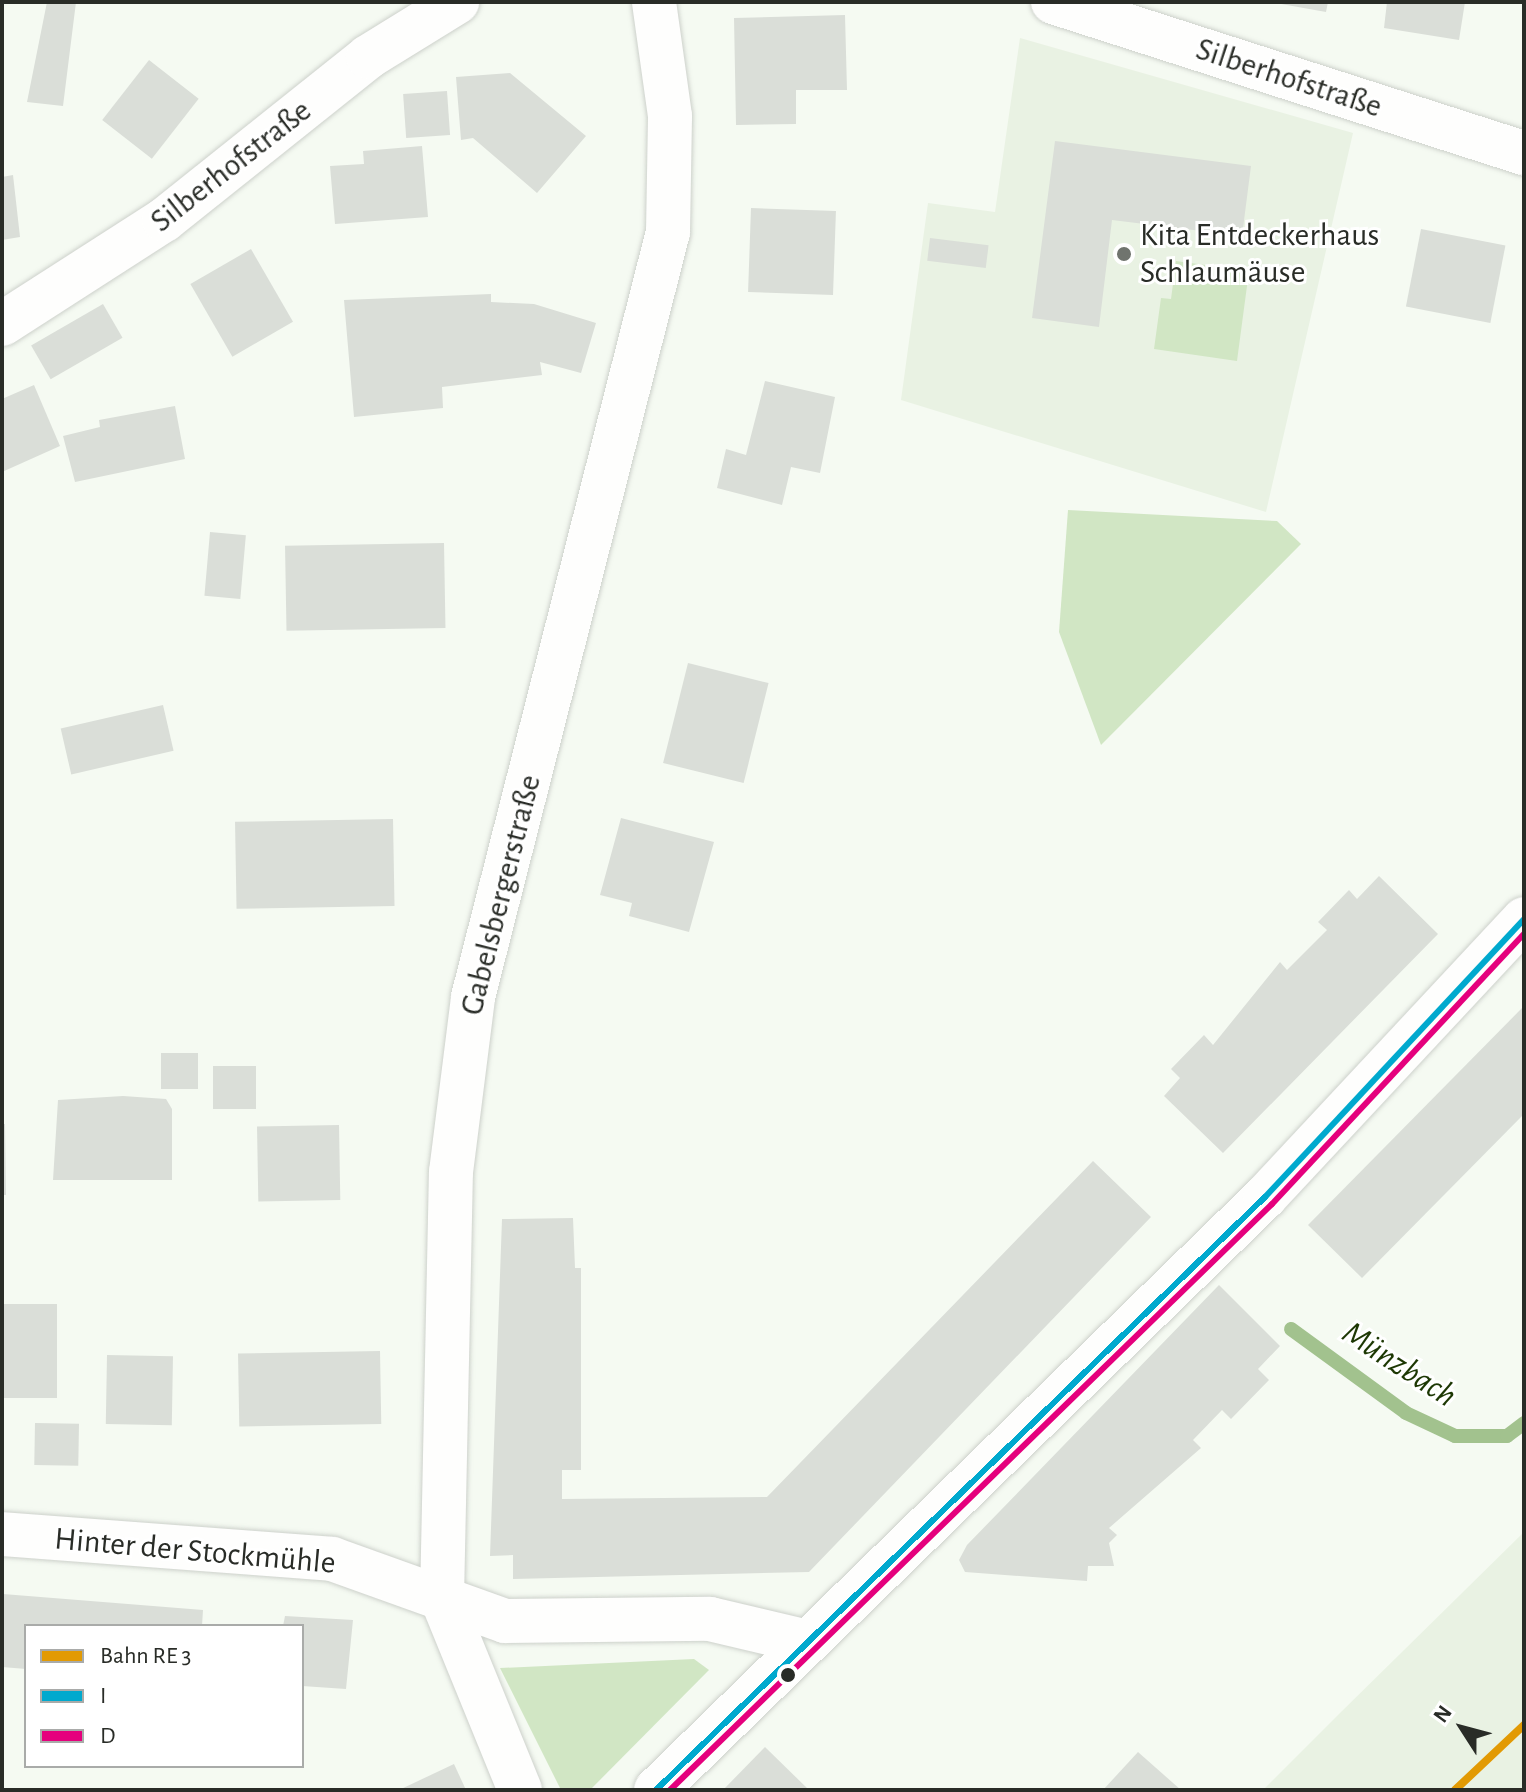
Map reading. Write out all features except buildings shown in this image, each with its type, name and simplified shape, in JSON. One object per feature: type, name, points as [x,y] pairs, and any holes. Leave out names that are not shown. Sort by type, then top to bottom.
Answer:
[{"type":"street","name":"Silberhofstraße","points":[[2,324],[164,220],[368,57],[457,2]]},
{"type":"street","name":"Gabelsbergerstraße","points":[[520,1790],[442,1599],[451,1172],[473,997],[668,232],[670,116],[654,2]]},
{"type":"street","name":"Silberhofstraße","points":[[1053,2],[1524,153]]},
{"type":"street","points":[[656,1790],[1265,1197],[1524,919]]},
{"type":"street","name":"Hinter der Stockmühle","points":[[2,1534],[332,1559],[505,1621],[710,1619],[807,1642]]},
{"type":"shaded area","name":"Kita Entdeckerhaus Schlaumäuse","points":[[1020,38],[1353,133],[1266,512],[901,400],[928,203],[995,212]]},
{"type":"shaded area","points":[[1524,1532],[1524,1790],[1263,1790],[1340,1713]]},
{"type":"green space","points":[[1176,261],[1249,271],[1237,361],[1154,349],[1161,298],[1171,299]]},
{"type":"green space","points":[[1068,510],[1277,521],[1301,544],[1101,745],[1059,632]]},
{"type":"green space","points":[[694,1659],[709,1670],[590,1790],[561,1790],[500,1668]]},
{"type":"waterway","name":"Münzbach","points":[[1291,1329],[1406,1413],[1455,1436],[1507,1436],[1524,1423]]},
{"type":"transit line","name":"I","points":[[656,1790],[1265,1197],[1524,919]]},
{"type":"transit line","name":"D","points":[[670,1790],[1272,1204],[1524,934]]},
{"type":"transit line","points":[[1455,1790],[1524,1725]]},
{"type":"place","name":"Kita Entdeckerhaus Schlaumäuse","points":[[1124,254]]}]
